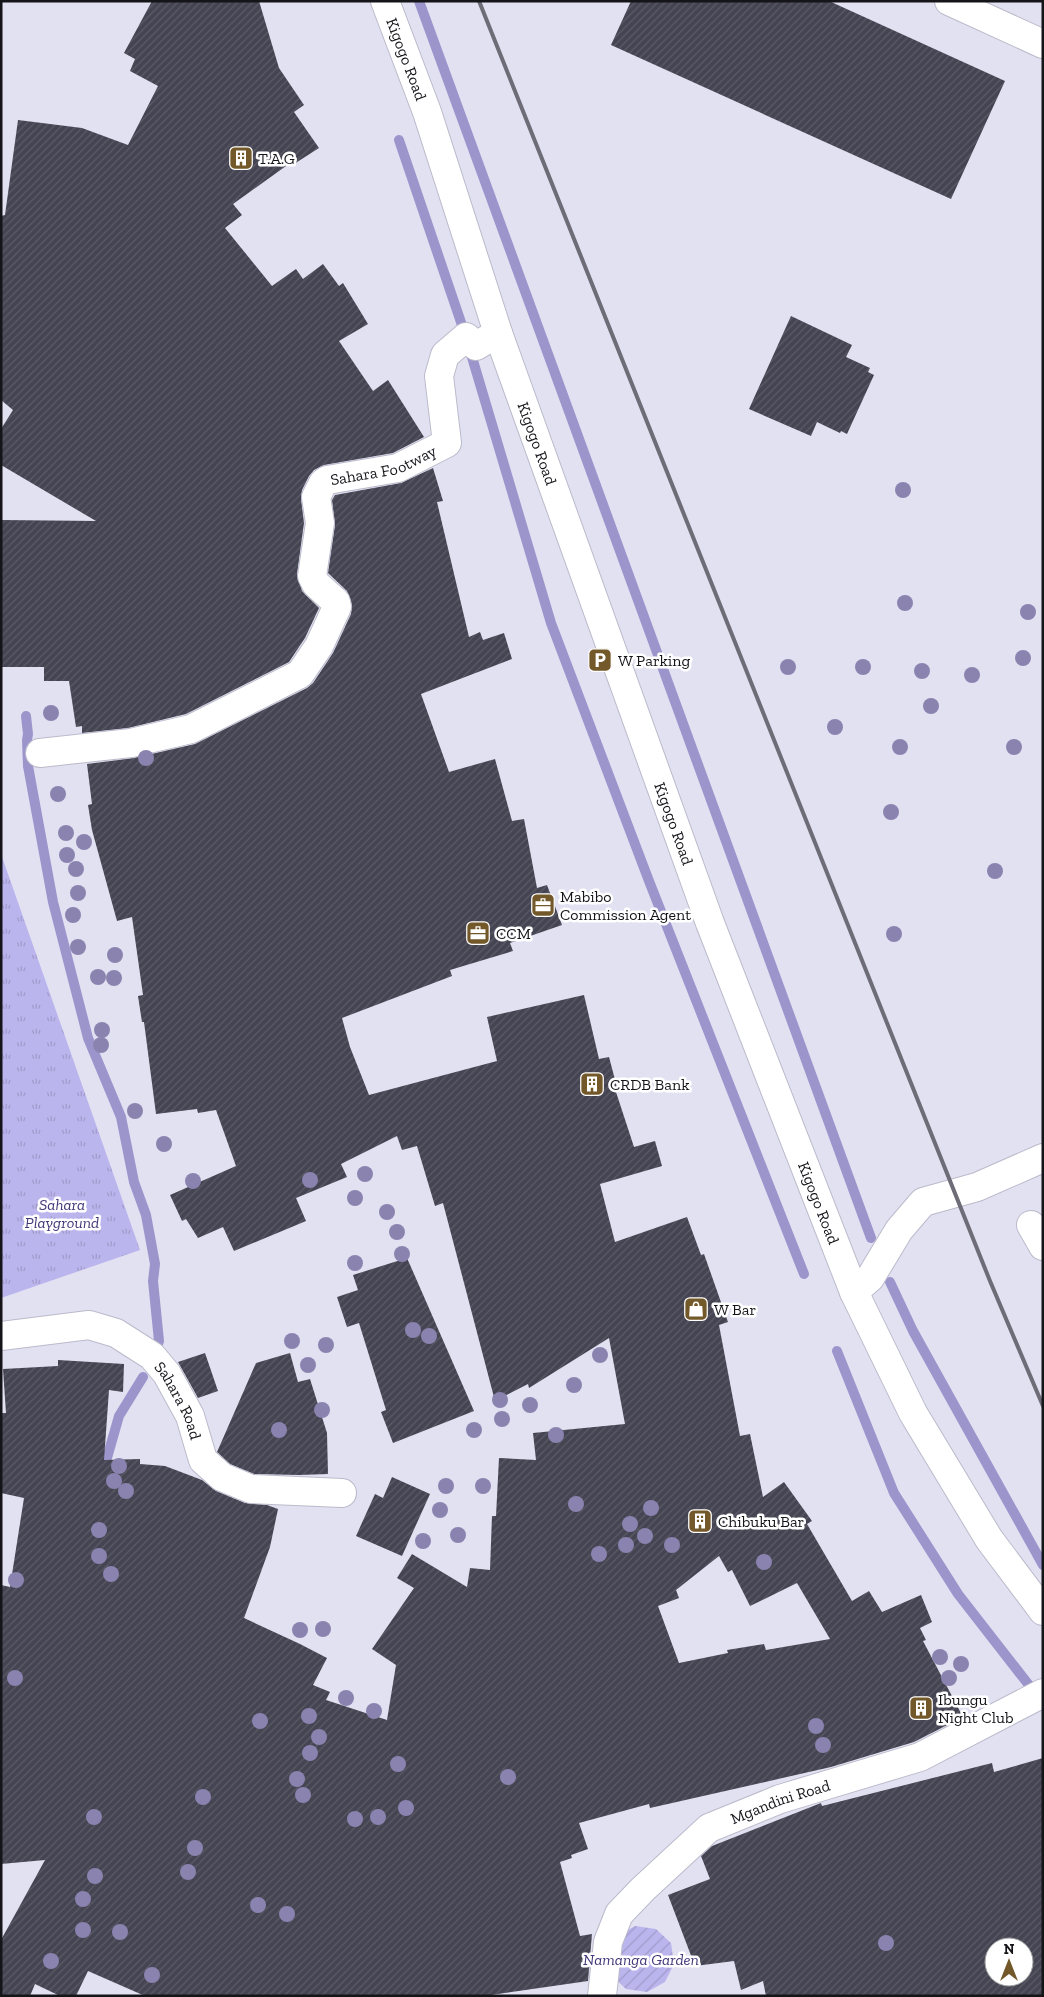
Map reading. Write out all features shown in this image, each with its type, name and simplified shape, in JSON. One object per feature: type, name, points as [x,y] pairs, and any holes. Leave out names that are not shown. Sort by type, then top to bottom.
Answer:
[{"type":"street","name":"Kigogo Road","points":[[385,1],[427,112],[498,334],[710,923],[854,1292],[913,1413],[989,1539],[1043,1610]]},
{"type":"street","points":[[949,1],[1043,44]]},
{"type":"street","name":"Sahara Footway","points":[[40,753],[131,743],[191,729],[300,674],[319,646],[337,607],[336,602],[316,584],[312,576],[320,523],[316,497],[323,483],[327,480],[398,468],[447,443],[439,376],[445,355],[466,338],[476,346],[498,334]]},
{"type":"street","points":[[854,1292],[870,1278],[899,1230],[923,1202],[977,1187],[1043,1158]]},
{"type":"street","name":"Sahara Road","points":[[1,1336],[89,1325],[116,1333],[152,1356],[167,1374],[190,1416],[203,1460],[222,1477],[251,1489],[342,1493]]},
{"type":"street","name":"Mgandini Road","points":[[602,1996],[608,1942],[619,1914],[709,1828],[780,1798],[920,1757],[1043,1693]]},
{"type":"green space","name":"Sahara Playground","points":[[1,854],[140,1250],[1,1298]]},
{"type":"green space","name":"Namanga Garden","points":[[635,1926],[656,1929],[671,1943],[674,1964],[665,1982],[647,1992],[626,1989],[611,1975],[617,1936]]},
{"type":"building","points":[[152,1],[259,1],[279,68],[304,105],[294,112],[319,148],[294,164],[293,161],[233,204],[242,215],[225,228],[272,286],[296,269],[303,279],[323,264],[339,286],[343,283],[368,324],[339,341],[373,391],[388,380],[424,437],[393,453],[324,465],[314,470],[309,476],[302,490],[301,499],[304,523],[297,574],[302,591],[319,608],[305,638],[289,662],[186,714],[128,728],[82,733],[82,726],[76,727],[69,681],[44,681],[44,667],[1,667],[1,520],[96,521],[1,465],[1,429],[13,410],[1,400],[1,216],[5,215],[18,120],[82,128],[128,145],[158,86],[130,71],[135,59],[124,53]]},
{"type":"building","points":[[631,1],[829,1],[1005,81],[951,199],[611,45]]},
{"type":"building","points":[[791,316],[852,345],[846,357],[870,368],[868,372],[874,375],[847,434],[841,431],[840,433],[817,422],[811,436],[749,409]]},
{"type":"building","points":[[433,468],[443,501],[437,502],[469,637],[480,632],[483,640],[504,633],[512,659],[421,694],[449,772],[495,759],[512,821],[524,819],[537,888],[547,885],[562,925],[510,943],[513,951],[450,970],[452,976],[342,1018],[350,1047],[369,1095],[497,1061],[487,1017],[584,995],[599,1059],[609,1057],[618,1091],[616,1092],[634,1147],[655,1141],[662,1166],[600,1184],[615,1242],[687,1217],[701,1255],[704,1254],[728,1322],[719,1325],[740,1436],[750,1434],[763,1497],[784,1482],[812,1521],[807,1524],[852,1601],[869,1591],[882,1612],[921,1595],[932,1622],[920,1628],[926,1640],[923,1641],[963,1717],[914,1742],[831,1767],[650,1808],[649,1804],[579,1823],[588,1849],[571,1855],[572,1858],[560,1862],[580,1936],[592,1934],[588,1981],[484,1996],[145,1996],[88,1971],[76,1996],[60,1996],[35,1984],[30,1996],[1,1996],[1,1940],[45,1860],[1,1864],[1,1585],[10,1587],[24,1498],[1,1493],[1,1413],[6,1413],[3,1369],[58,1366],[58,1360],[124,1364],[123,1392],[109,1390],[104,1460],[140,1459],[140,1464],[165,1466],[202,1480],[216,1491],[245,1503],[267,1505],[278,1509],[270,1547],[244,1618],[327,1658],[313,1685],[330,1692],[326,1700],[387,1720],[396,1665],[372,1649],[414,1588],[397,1578],[412,1554],[467,1587],[470,1568],[490,1570],[492,1516],[496,1516],[499,1458],[536,1460],[533,1433],[625,1424],[609,1338],[529,1388],[528,1384],[495,1401],[443,1203],[435,1206],[417,1146],[402,1150],[397,1136],[341,1164],[347,1177],[296,1198],[306,1221],[234,1251],[223,1227],[198,1238],[186,1219],[182,1221],[170,1195],[236,1166],[216,1110],[198,1113],[197,1109],[156,1114],[144,1022],[142,1022],[138,996],[143,995],[132,917],[117,921],[92,830],[88,805],[92,804],[87,764],[134,758],[195,744],[307,688],[313,683],[333,653],[351,614],[352,605],[347,591],[328,573],[335,525],[332,500],[335,495],[401,483]],"holes":[[[719,1556],[728,1572],[732,1570],[750,1606],[797,1583],[830,1639],[766,1650],[764,1644],[727,1650],[728,1653],[679,1663],[658,1606],[679,1598],[676,1590]]]},
{"type":"building","points":[[407,1258],[474,1411],[393,1443],[381,1412],[386,1410],[359,1323],[347,1327],[337,1297],[358,1290],[353,1275]]},
{"type":"building","points":[[205,1353],[218,1391],[198,1398],[178,1362]]},
{"type":"building","points":[[290,1353],[298,1382],[310,1379],[327,1433],[328,1474],[254,1474],[230,1464],[217,1452],[256,1363]]},
{"type":"building","points":[[392,1477],[430,1494],[402,1556],[356,1536],[375,1494],[383,1498]]},
{"type":"building","points":[[1043,1758],[1043,1996],[766,1996],[763,1981],[741,1990],[734,1961],[695,1966],[668,1895],[710,1879],[701,1856],[712,1846],[821,1803],[822,1806],[992,1763],[994,1772]]},
{"type":"waterway","points":[[419,1],[871,1238]]},
{"type":"waterway","points":[[399,140],[466,337],[551,623],[649,881],[804,1274]]},
{"type":"waterway","points":[[26,716],[28,766],[53,902],[88,1038],[121,1117],[134,1182],[146,1215],[155,1264],[153,1281],[159,1341],[156,1349]]},
{"type":"waterway","points":[[890,1282],[913,1331],[1043,1565]]},
{"type":"waterway","points":[[837,1351],[894,1493],[958,1594],[1032,1689],[1038,1693]]},
{"type":"waterway","points":[[103,1472],[119,1416],[143,1377]]},
{"type":"railway","points":[[479,1],[990,1281],[1043,1406]]},
{"type":"place","name":"T.A.G","points":[[241,158]]},
{"type":"place","name":"W Parking","points":[[600,660]]},
{"type":"place","name":"Mabibo Commission Agent","points":[[543,905]]},
{"type":"place","name":"CCM","points":[[478,933]]},
{"type":"place","name":"CRDB Bank","points":[[592,1084]]},
{"type":"place","name":"W Bar","points":[[696,1309]]},
{"type":"place","name":"Chibuku Bar","points":[[700,1521]]},
{"type":"place","name":"Ibungu Night Club","points":[[921,1708]]}]
